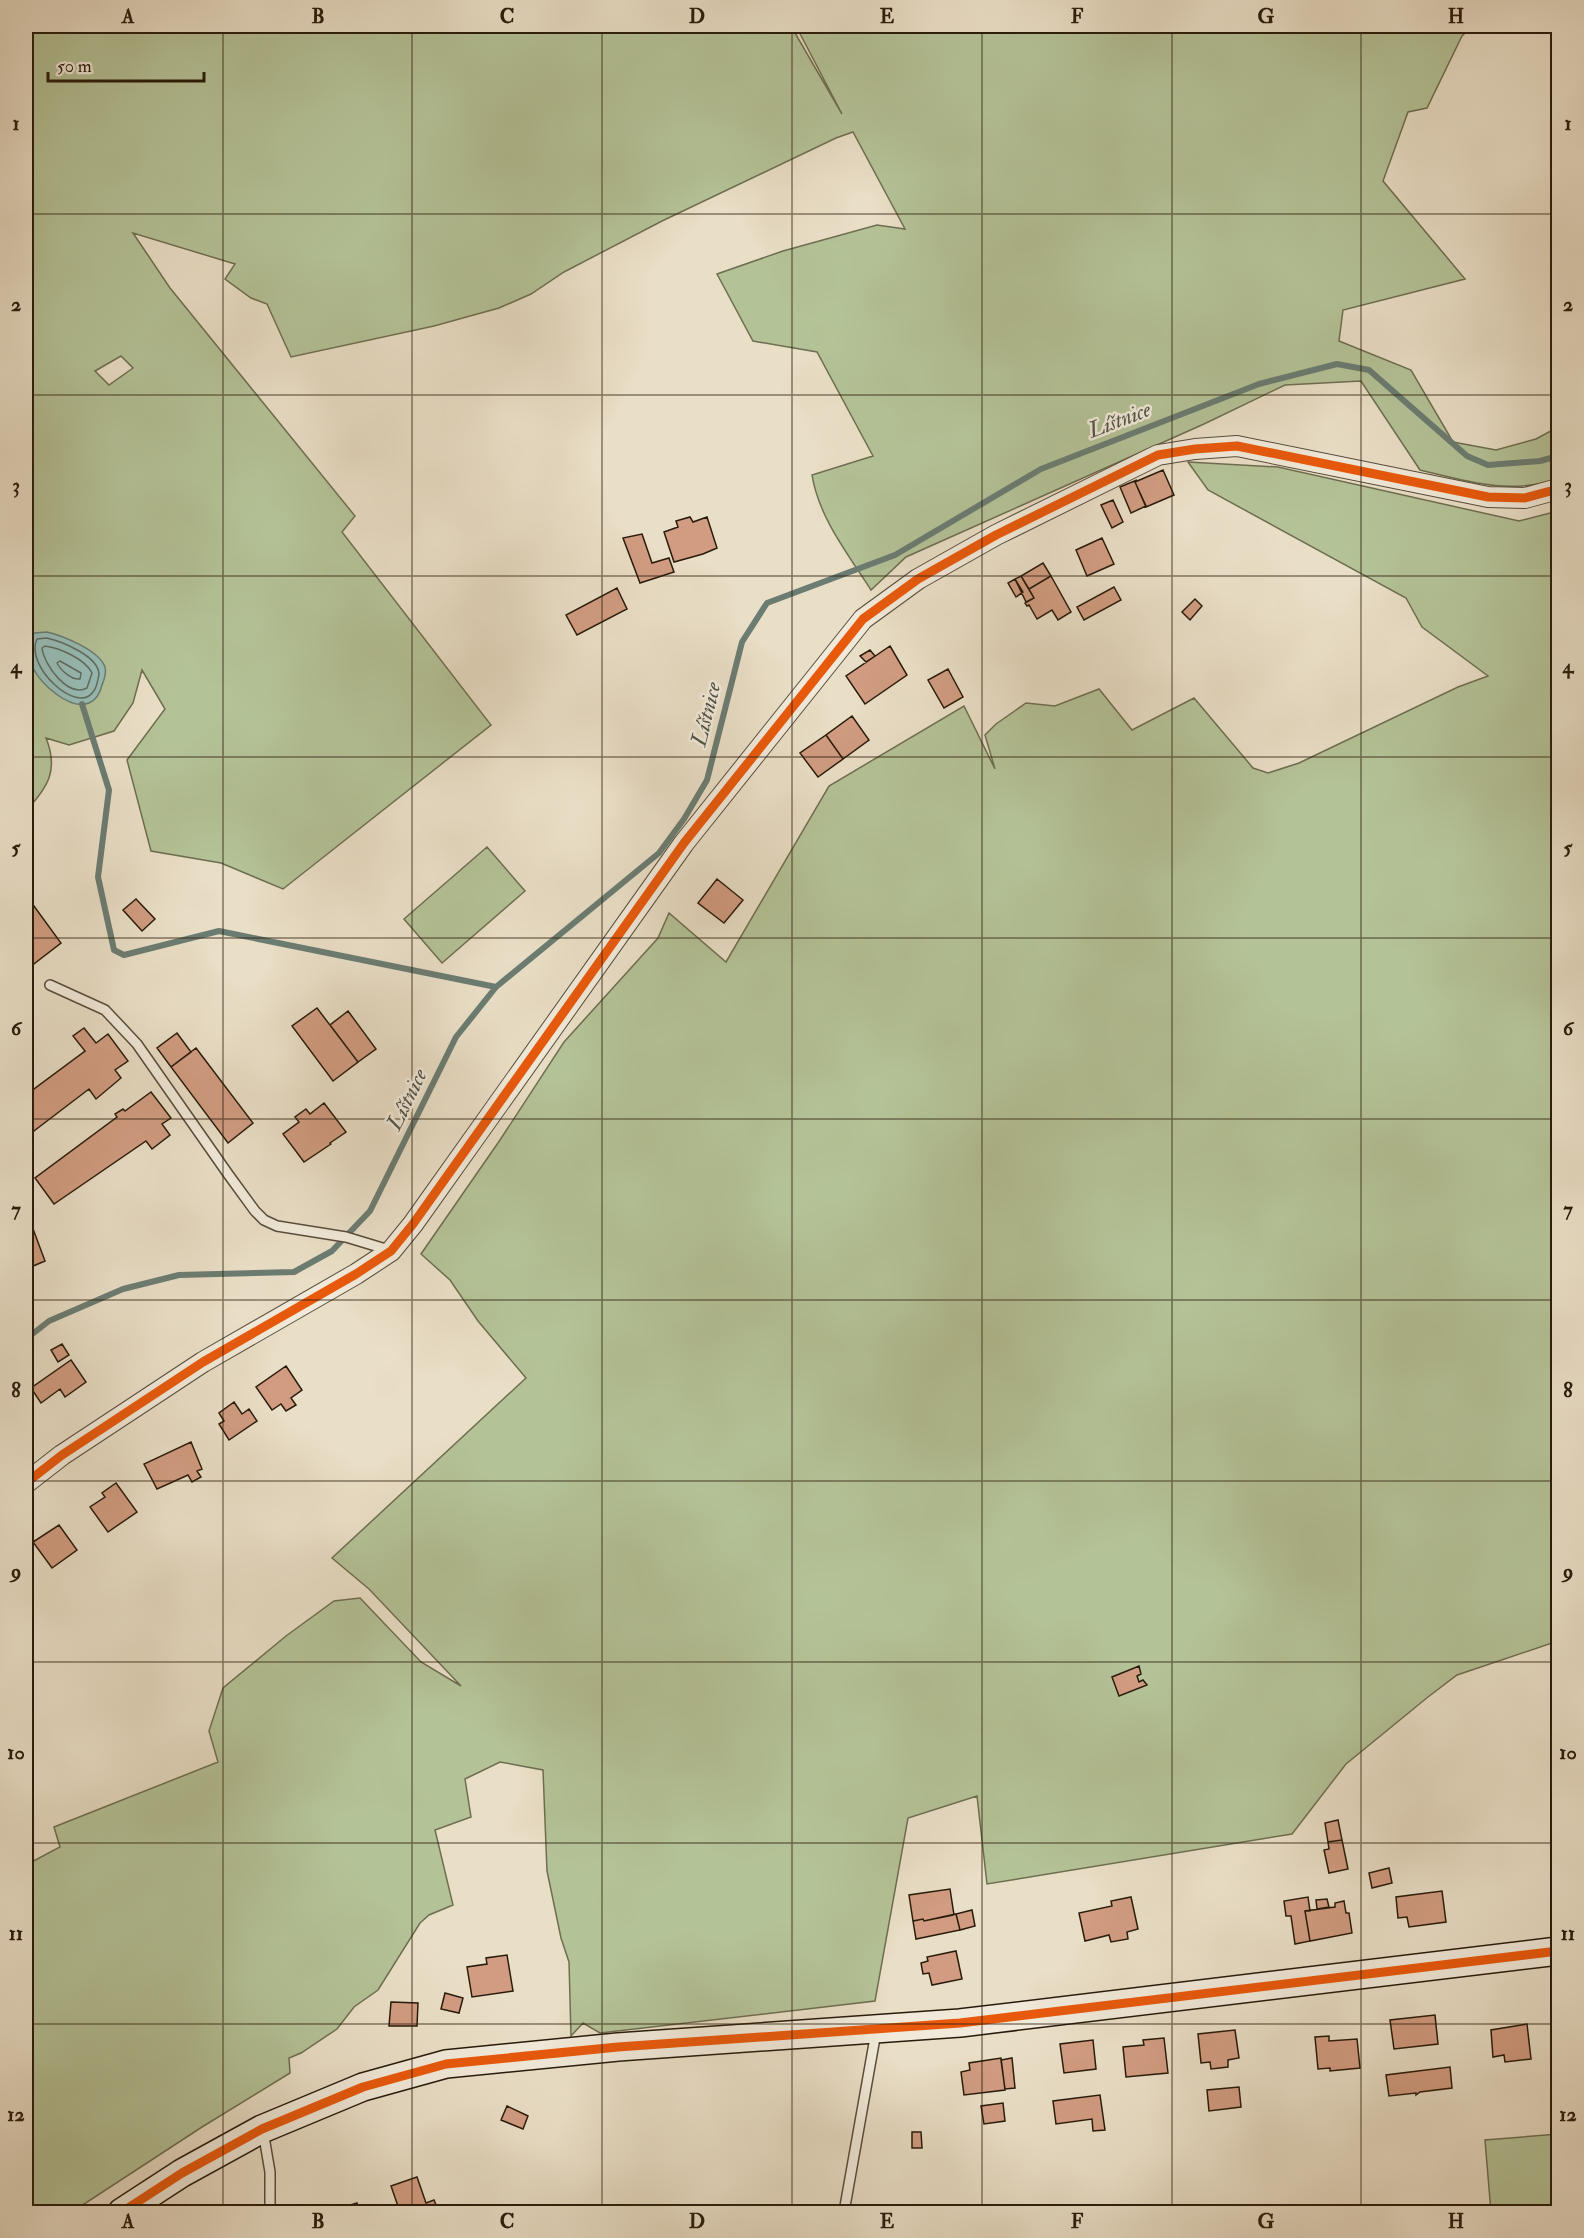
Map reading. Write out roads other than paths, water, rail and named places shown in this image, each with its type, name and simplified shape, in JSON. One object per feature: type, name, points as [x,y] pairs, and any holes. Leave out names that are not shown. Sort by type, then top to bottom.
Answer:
[{"type":"street","points":[[26,1483],[62,1455],[203,1362],[356,1274],[391,1251],[413,1224],[684,843],[863,619],[918,579],[996,535],[1158,455],[1195,449],[1237,446],[1488,497],[1525,498],[1558,489]]},
{"type":"street","points":[[122,2212],[182,2173],[262,2129],[363,2087],[446,2064],[618,2047],[972,2022],[1558,1952]]},
{"type":"lane","points":[[50,985],[105,1010],[137,1044],[241,1193],[264,1220],[277,1226],[346,1237],[391,1251]]},
{"type":"lane","points":[[844,2212],[876,2030]]},
{"type":"lane","points":[[262,2129],[270,2172],[270,2212]]},
{"type":"water","points":[[47,632],[80,645],[96,655],[105,667],[105,676],[99,693],[92,702],[81,704],[65,700],[42,681],[33,668],[29,650],[30,641],[34,633]]},
{"type":"waterway","name":"Líštnice","points":[[26,1339],[49,1321],[123,1289],[179,1275],[294,1272],[332,1251],[370,1211],[456,1037],[496,987],[659,853],[684,819],[707,780],[742,642],[767,603],[895,555],[1041,469],[1259,384],[1337,364],[1369,370],[1467,456],[1488,465],[1540,461],[1558,456]]},
{"type":"waterway","points":[[82,704],[109,790],[98,877],[114,950],[124,955],[219,931],[496,987]]}]
